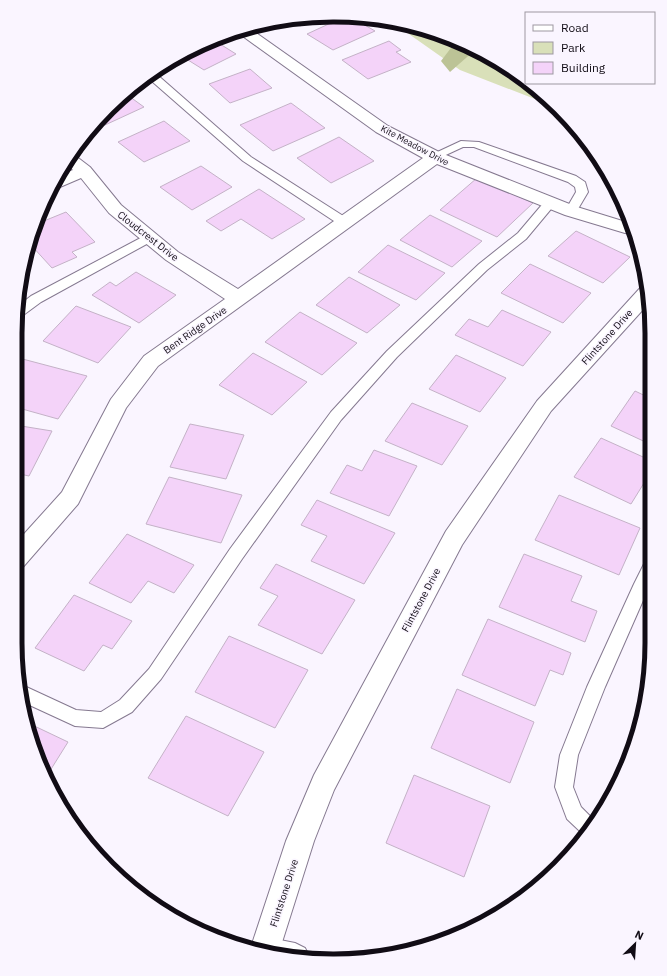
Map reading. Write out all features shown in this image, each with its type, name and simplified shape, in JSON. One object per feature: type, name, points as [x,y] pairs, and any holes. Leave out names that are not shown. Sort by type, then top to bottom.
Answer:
[{"type":"street","name":"Kite Meadow Drive","points":[[249,34],[382,129],[435,157],[571,211],[626,227]]},
{"type":"street","name":"Bent Ridge Drive","points":[[22,552],[70,498],[118,404],[151,361],[435,157]]},
{"type":"street","name":"Cloudcrest Drive","points":[[73,161],[84,171],[115,209],[172,256],[239,299]]},
{"type":"street","points":[[63,179],[84,171]]},
{"type":"street","name":"Flintstone Drive","points":[[266,946],[300,841],[323,784],[454,538],[544,406],[643,298]]},
{"type":"lane","points":[[155,78],[247,159],[344,222]]},
{"type":"lane","points":[[435,157],[461,144],[476,144],[572,178],[581,185],[582,192],[571,211]]},
{"type":"lane","points":[[27,695],[75,718],[103,720],[126,706],[155,674],[236,554],[336,416],[392,354],[483,267],[522,236],[550,203]]},
{"type":"lane","points":[[23,308],[36,299],[150,237]]},
{"type":"lane","points":[[586,825],[574,813],[564,787],[569,755],[596,687],[645,578]]},
{"type":"green space","points":[[404,30],[434,39],[471,54],[507,74],[542,102],[460,70]]},
{"type":"green space","points":[[453,46],[471,54],[450,72],[441,61]]},
{"type":"building","points":[[334,22],[363,24],[375,31],[333,50],[307,34]]},
{"type":"building","points":[[389,41],[401,50],[396,52],[411,62],[368,79],[342,60]]},
{"type":"building","points":[[220,44],[236,54],[204,70],[188,60],[177,65],[196,54]]},
{"type":"building","points":[[250,69],[272,88],[230,103],[209,84]]},
{"type":"building","points":[[130,97],[144,107],[105,125],[103,124]]},
{"type":"building","points":[[291,103],[325,128],[273,151],[240,125]]},
{"type":"building","points":[[164,121],[190,141],[144,162],[118,142]]},
{"type":"building","points":[[339,137],[374,161],[331,183],[297,158]]},
{"type":"building","points":[[201,166],[232,187],[192,210],[160,187]]},
{"type":"building","points":[[477,178],[533,203],[497,237],[440,210]]},
{"type":"building","points":[[259,189],[305,219],[272,239],[241,219],[221,231],[206,221]]},
{"type":"building","points":[[66,212],[95,242],[72,252],[77,257],[52,268],[34,249],[43,221]]},
{"type":"building","points":[[430,215],[482,241],[452,267],[400,240]]},
{"type":"building","points":[[576,231],[630,257],[603,283],[548,256]]},
{"type":"building","points":[[388,245],[445,273],[416,300],[358,272]]},
{"type":"building","points":[[530,264],[591,293],[563,323],[501,293]]},
{"type":"building","points":[[136,272],[176,295],[139,323],[92,295],[110,282],[116,286]]},
{"type":"building","points":[[349,277],[400,305],[367,333],[316,305]]},
{"type":"building","points":[[76,306],[131,327],[98,363],[43,341]]},
{"type":"building","points":[[502,310],[551,332],[523,366],[455,335],[469,319],[488,327]]},
{"type":"building","points":[[300,312],[357,343],[322,375],[265,342]]},
{"type":"building","points":[[253,353],[307,382],[272,415],[219,385]]},
{"type":"building","points":[[456,355],[506,378],[480,412],[429,389]]},
{"type":"building","points":[[22,359],[87,376],[58,419],[22,409]]},
{"type":"building","points":[[635,391],[645,396],[645,442],[611,426]]},
{"type":"building","points":[[412,403],[468,426],[442,465],[385,441]]},
{"type":"building","points":[[190,424],[244,435],[226,479],[170,467]]},
{"type":"building","points":[[22,426],[52,431],[29,476],[22,474]]},
{"type":"building","points":[[601,438],[645,458],[645,484],[631,504],[574,477]]},
{"type":"building","points":[[374,450],[417,466],[389,516],[330,493],[347,465],[362,471]]},
{"type":"building","points":[[169,477],[242,495],[221,543],[146,524]]},
{"type":"building","points":[[559,495],[640,528],[619,575],[535,540]]},
{"type":"building","points":[[317,500],[395,533],[364,584],[311,561],[327,536],[301,525]]},
{"type":"building","points":[[127,534],[194,565],[174,593],[148,581],[131,603],[89,583]]},
{"type":"building","points":[[524,554],[582,576],[571,601],[597,611],[585,642],[499,607]]},
{"type":"building","points":[[276,564],[355,600],[322,654],[258,625],[278,596],[260,588]]},
{"type":"building","points":[[74,595],[132,621],[112,649],[103,645],[84,671],[35,648]]},
{"type":"building","points":[[488,619],[571,653],[563,675],[550,670],[535,706],[462,675]]},
{"type":"building","points":[[229,636],[308,670],[275,728],[195,692]]},
{"type":"building","points":[[457,689],[534,722],[510,783],[431,748]]},
{"type":"building","points":[[186,716],[264,752],[228,816],[148,778]]},
{"type":"building","points":[[34,726],[68,742],[50,771]]},
{"type":"building","points":[[414,775],[490,806],[464,877],[386,843]]}]
